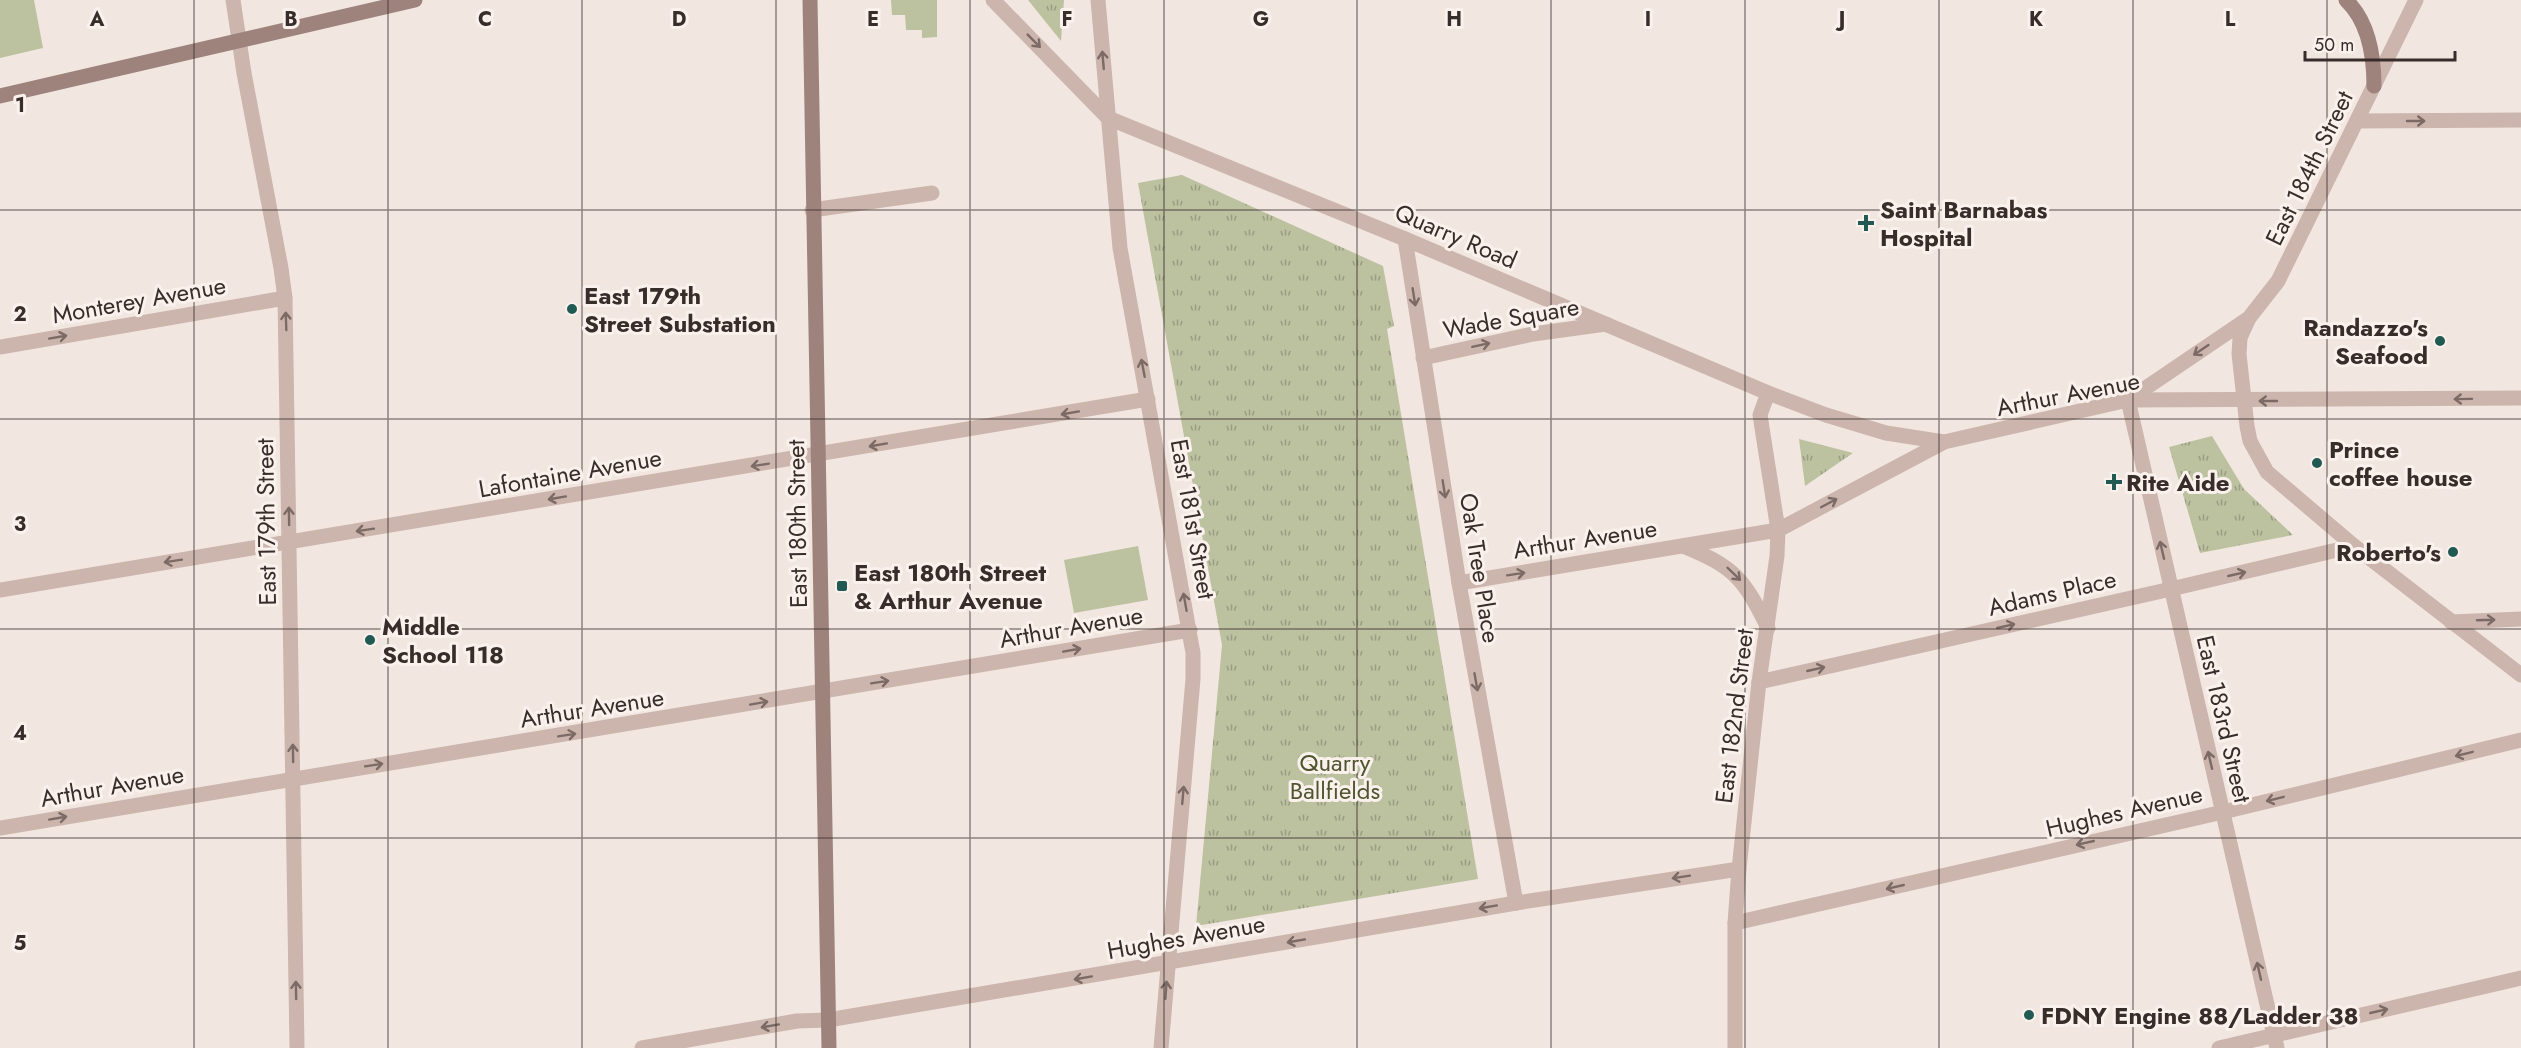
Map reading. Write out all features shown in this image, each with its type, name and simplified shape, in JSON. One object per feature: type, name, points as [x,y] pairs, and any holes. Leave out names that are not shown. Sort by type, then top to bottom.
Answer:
[{"type":"main road","points":[[0,96],[416,0]]},
{"type":"main road","name":"East 180th Street","points":[[810,0],[812,210],[829,1048]]},
{"type":"main road","points":[[2346,0],[2369,38],[2374,63],[2374,86]]},
{"type":"street","name":"East 179th Street","points":[[233,0],[285,298],[297,1048]]},
{"type":"street","name":"Quarry Road","points":[[993,0],[1108,118],[1405,239],[1768,393],[1826,415],[1886,433],[1944,442]]},
{"type":"street","name":"East 181st Street","points":[[1098,0],[1120,248],[1190,630],[1194,679],[1161,1048]]},
{"type":"street","name":"East 184th Street","points":[[2415,0],[2278,281],[2249,318],[2240,338],[2239,354],[2250,441],[2267,472],[2354,546],[2521,675]]},
{"type":"street","points":[[2357,121],[2521,120]]},
{"type":"street","points":[[812,210],[932,194]]},
{"type":"street","name":"Oak Tree Place","points":[[1405,239],[1459,583],[1516,903]]},
{"type":"street","name":"Monterey Avenue","points":[[0,347],[285,298]]},
{"type":"street","name":"East 184th Street","points":[[2128,400],[2249,318]]},
{"type":"street","name":"Wade Square","points":[[1423,357],[1533,334],[1608,324]]},
{"type":"street","name":"East 182nd Street","points":[[1735,1048],[1735,923],[1739,868],[1759,682],[1777,556],[1778,530],[1760,415],[1768,393]]},
{"type":"street","name":"Arthur Avenue","points":[[1459,583],[1778,530],[1944,442],[2128,400],[2521,398]]},
{"type":"street","name":"Lafontaine Avenue","points":[[0,590],[818,456],[1148,399]]},
{"type":"street","name":"East 183rd Street","points":[[2128,400],[2276,1042]]},
{"type":"street","name":"Arthur Avenue","points":[[1683,546],[1716,559],[1732,571],[1746,588],[1768,629]]},
{"type":"street","name":"Adams Place","points":[[1759,682],[2354,546]]},
{"type":"street","points":[[2451,622],[2521,619]]},
{"type":"street","name":"Arthur Avenue","points":[[0,828],[1190,630]]},
{"type":"street","name":"Hughes Avenue","points":[[1735,923],[2223,812],[2521,740]]},
{"type":"street","name":"Hughes Avenue","points":[[642,1048],[797,1021],[828,1020],[1516,903],[1739,868]]},
{"type":"street","points":[[2219,1048],[2276,1042],[2521,978]]},
{"type":"green space","points":[[0,0],[34,0],[43,48],[0,58]]},
{"type":"green space","points":[[891,0],[937,0],[937,37],[922,38],[922,30],[906,30],[905,15],[892,15]]},
{"type":"green space","points":[[1028,0],[1064,0],[1061,41]]},
{"type":"green space","name":"Quarry Ballfields","points":[[1182,175],[1383,266],[1394,326],[1387,329],[1478,879],[1196,926],[1222,645],[1138,183]]},
{"type":"green space","points":[[2212,436],[2244,489],[2293,535],[2200,553],[2169,447]]},
{"type":"green space","points":[[1799,439],[1853,453],[1805,486]]},
{"type":"green space","points":[[1138,546],[1148,600],[1074,613],[1064,560]]},
{"type":"place","name":"Saint Barnabas Hospital","points":[[1866,223]]},
{"type":"place","name":"East 179th Street Substation","points":[[572,309]]},
{"type":"place","name":"Randazzo's Seafood","points":[[2440,341]]},
{"type":"place","name":"Prince coffee house","points":[[2317,463]]},
{"type":"place","name":"Rite Aide","points":[[2114,482]]},
{"type":"place","name":"Roberto's","points":[[2453,552]]},
{"type":"place","name":"East 180th Street & Arthur Avenue","points":[[842,586]]},
{"type":"place","name":"Middle School 118","points":[[370,640]]},
{"type":"place","name":"FDNY Engine 88/Ladder 38","points":[[2029,1015]]}]
